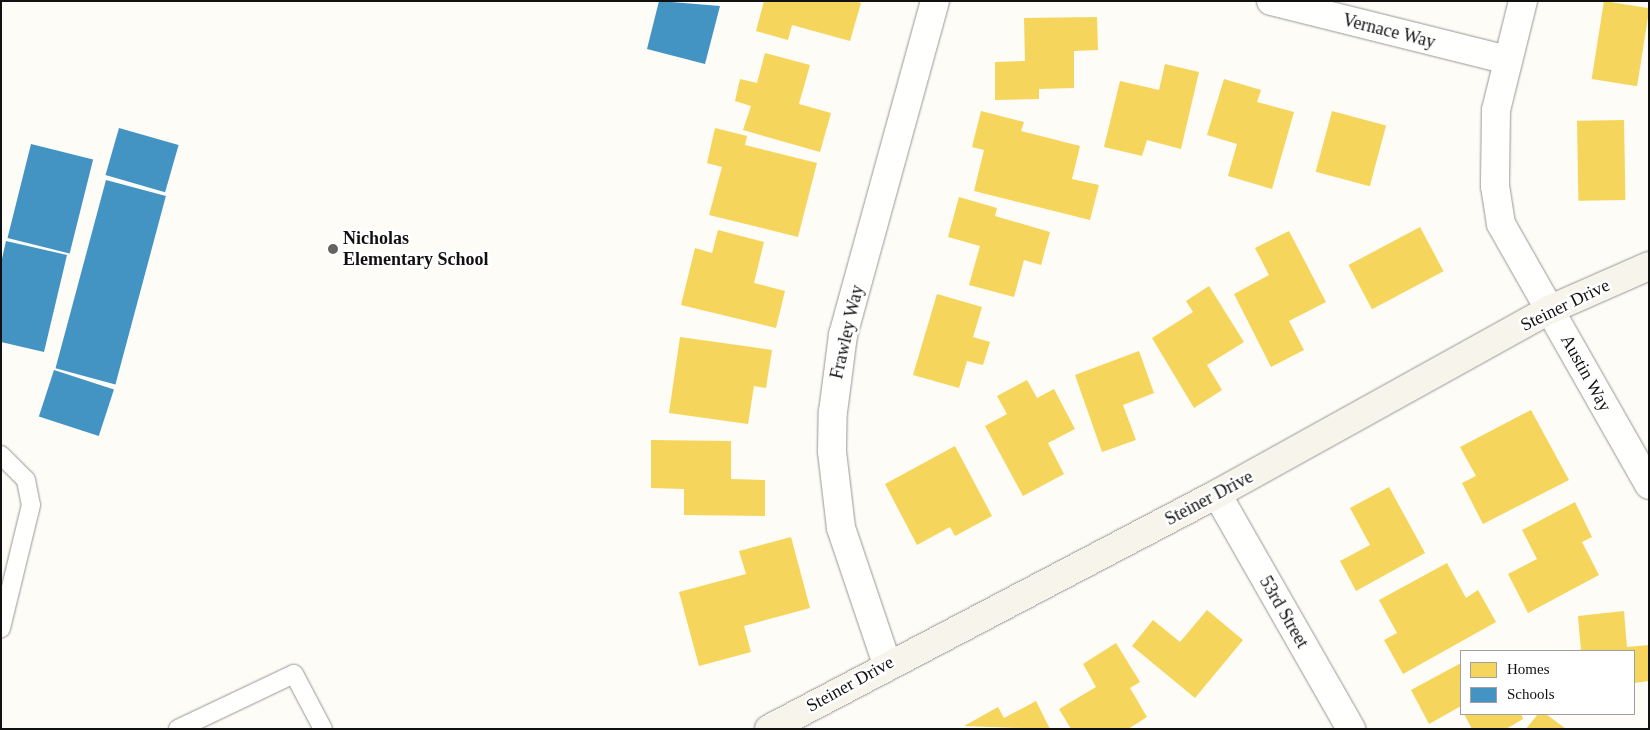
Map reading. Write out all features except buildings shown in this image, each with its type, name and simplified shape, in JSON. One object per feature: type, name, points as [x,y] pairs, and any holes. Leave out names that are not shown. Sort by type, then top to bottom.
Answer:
[{"type":"street","name":"Frawley Way","points":[[887,664],[841,528],[832,451],[832,412],[844,335],[935,1]]},
{"type":"street","name":"Vernace Way","points":[[1271,1],[1508,60]]},
{"type":"street","name":"Austin Way","points":[[1523,1],[1496,110],[1496,195],[1501,224],[1551,309],[1649,485]]},
{"type":"street","name":"Steiner Drive","points":[[769,729],[887,664],[1217,494],[1551,309],[1649,266]]},
{"type":"street","name":"53rd Street","points":[[1217,494],[1351,729]]},
{"type":"lane","points":[[1,455],[26,480],[31,505],[1,628]]},
{"type":"lane","points":[[178,729],[294,674],[324,729]]},
{"type":"place","name":"Nicholas Elementary School","points":[[333,249]]}]
